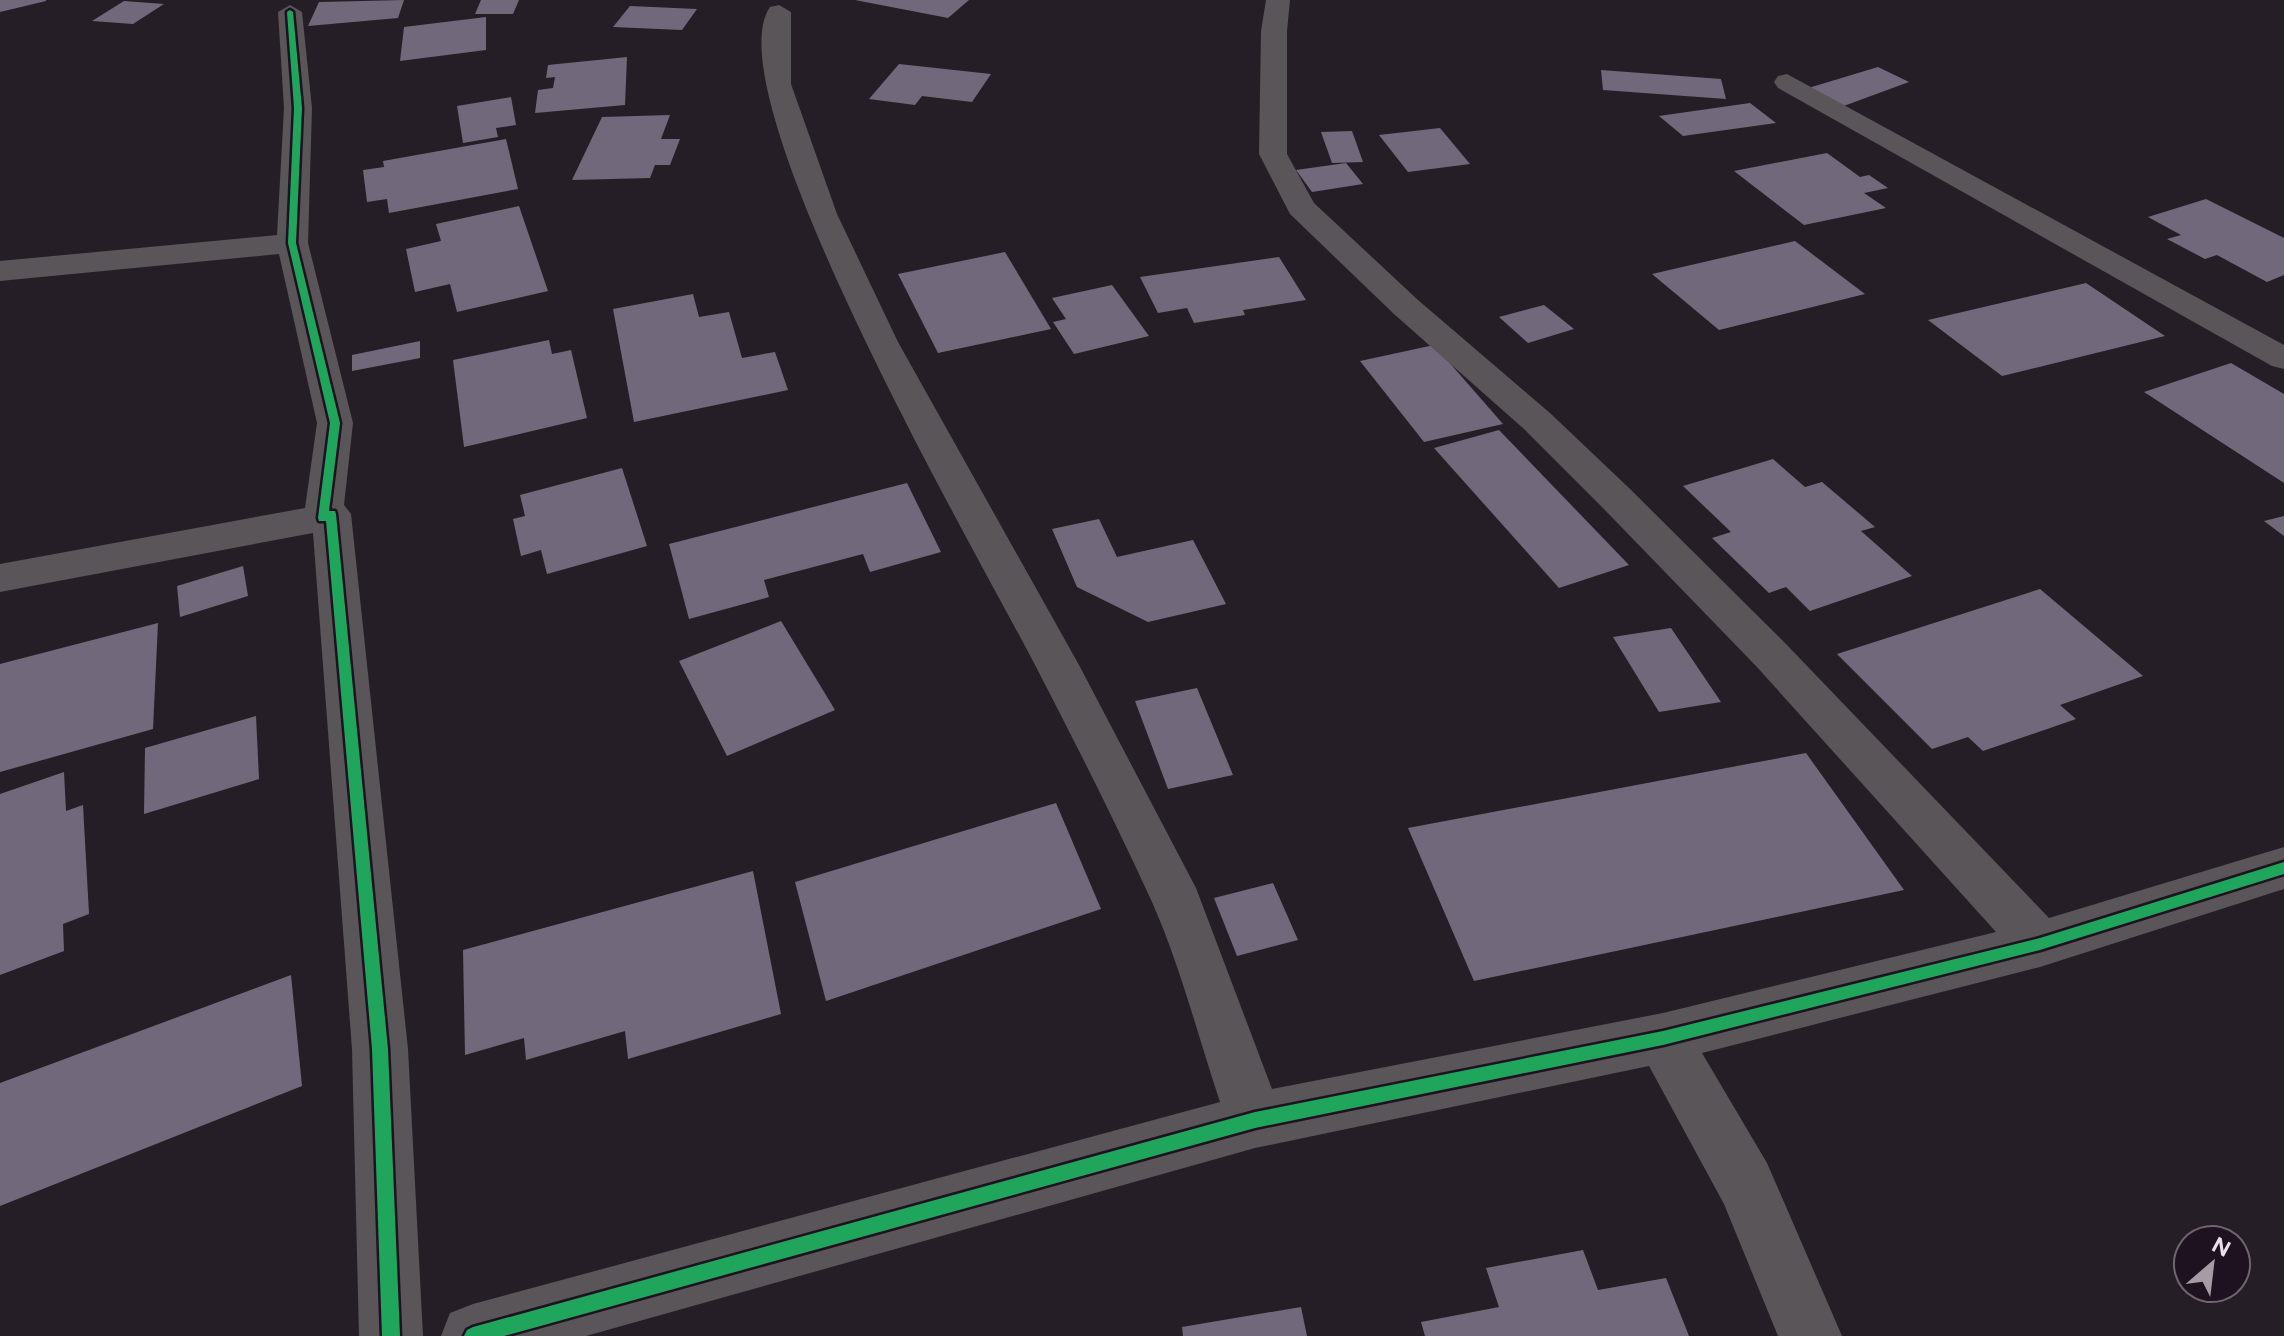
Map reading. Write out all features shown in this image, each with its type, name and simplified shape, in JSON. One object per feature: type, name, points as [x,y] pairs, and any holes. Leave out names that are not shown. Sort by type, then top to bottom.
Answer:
[{"type":"street","points":[[1278,0],[1274,31],[1273,154],[1301,208],[1406,307],[1537,421],[1615,497],[1771,655],[2040,944]]},
{"type":"street","points":[[290,12],[298,108],[292,243],[335,423],[323,518]]},
{"type":"street","points":[[779,12],[776,28],[778,84],[822,214],[881,342],[1057,665],[1178,903],[1255,1120]]},
{"type":"street","points":[[1787,82],[2284,359]]},
{"type":"street","points":[[0,271],[292,243]]},
{"type":"street","points":[[0,578],[323,518],[331,514],[380,1049],[391,1336]]},
{"type":"street","points":[[473,1336],[1255,1120],[1663,1038],[2040,944],[2284,868]]},
{"type":"street","points":[[1663,1038],[1746,1184],[1810,1336]]},
{"type":"building","points":[[0,0],[46,0],[46,1],[0,12]]},
{"type":"building","points":[[404,0],[398,18],[308,26],[319,2]]},
{"type":"building","points":[[481,0],[519,0],[513,14],[475,14]]},
{"type":"building","points":[[855,0],[969,0],[948,18]]},
{"type":"building","points":[[124,1],[164,4],[133,24],[92,21]]},
{"type":"building","points":[[630,6],[697,9],[682,30],[613,27]]},
{"type":"building","points":[[486,17],[486,50],[400,61],[404,27]]},
{"type":"building","points":[[627,57],[625,105],[535,113],[538,90],[553,88],[555,77],[546,78],[548,65]]},
{"type":"building","points":[[899,64],[991,74],[972,102],[922,96],[915,105],[869,99]]},
{"type":"building","points":[[1878,67],[1909,82],[1841,107],[1805,89]]},
{"type":"building","points":[[1601,70],[1721,79],[1726,99],[1603,90]]},
{"type":"building","points":[[511,97],[516,125],[496,128],[498,137],[463,143],[457,106]]},
{"type":"building","points":[[1750,103],[1776,123],[1683,136],[1659,116]]},
{"type":"building","points":[[670,115],[661,139],[680,139],[670,165],[655,165],[650,178],[572,180],[602,117]]},
{"type":"building","points":[[1440,128],[1470,164],[1408,172],[1379,135]]},
{"type":"building","points":[[1352,131],[1363,162],[1332,163],[1321,132]]},
{"type":"building","points":[[506,139],[518,189],[389,213],[387,199],[367,202],[363,170],[384,167],[383,161]]},
{"type":"building","points":[[1827,153],[1860,177],[1869,175],[1888,188],[1864,193],[1886,208],[1804,225],[1734,171]]},
{"type":"building","points":[[1346,163],[1363,184],[1312,192],[1296,170]]},
{"type":"building","points":[[2206,199],[2284,238],[2284,275],[2267,282],[2217,255],[2205,259],[2167,239],[2181,235],[2148,217]]},
{"type":"building","points":[[519,206],[548,291],[457,312],[450,284],[415,292],[406,249],[441,241],[436,224]]},
{"type":"building","points":[[1795,241],[1865,294],[1719,330],[1652,274]]},
{"type":"building","points":[[1005,252],[1051,329],[938,353],[898,274]]},
{"type":"building","points":[[1279,257],[1306,300],[1243,310],[1245,315],[1194,323],[1187,308],[1158,313],[1140,277]]},
{"type":"building","points":[[2086,283],[2165,336],[2002,376],[1928,320]]},
{"type":"building","points":[[1112,285],[1149,336],[1074,354],[1053,322],[1066,319],[1052,298]]},
{"type":"building","points":[[693,294],[699,317],[729,312],[742,358],[775,352],[788,390],[634,422],[613,309]]},
{"type":"building","points":[[1544,305],[1574,329],[1528,343],[1499,317]]},
{"type":"building","points":[[549,340],[552,354],[571,350],[587,418],[464,447],[453,360]]},
{"type":"building","points":[[420,341],[420,358],[352,371],[352,355]]},
{"type":"building","points":[[1434,345],[1503,424],[1424,442],[1360,361]]},
{"type":"building","points":[[2231,363],[2284,394],[2284,483],[2144,392]]},
{"type":"building","points":[[1499,430],[1629,565],[1559,588],[1434,448]]},
{"type":"building","points":[[1773,459],[1805,487],[1822,482],[1875,527],[1861,531],[1912,576],[1810,611],[1786,587],[1769,593],[1712,538],[1731,532],[1683,486]]},
{"type":"building","points":[[622,468],[647,546],[547,574],[541,550],[521,556],[513,519],[525,516],[520,495]]},
{"type":"building","points":[[907,483],[941,552],[870,572],[863,554],[764,580],[769,597],[689,619],[669,544]]},
{"type":"building","points":[[2284,516],[2284,536],[2264,521]]},
{"type":"building","points":[[1099,519],[1117,557],[1193,540],[1226,604],[1148,622],[1077,587],[1052,529]]},
{"type":"building","points":[[243,566],[248,596],[180,617],[177,586]]},
{"type":"building","points":[[2040,589],[2143,676],[2060,705],[2076,719],[1983,751],[1968,737],[1932,749],[1837,654]]},
{"type":"building","points":[[781,621],[835,710],[727,756],[679,661]]},
{"type":"building","points":[[158,623],[153,729],[0,772],[0,664]]},
{"type":"building","points":[[1671,628],[1721,702],[1659,712],[1613,637]]},
{"type":"building","points":[[1197,688],[1233,775],[1168,789],[1135,701]]},
{"type":"building","points":[[256,716],[259,779],[144,814],[145,748]]},
{"type":"building","points":[[1806,753],[1904,890],[1474,981],[1408,828]]},
{"type":"building","points":[[64,772],[66,811],[83,805],[89,914],[63,924],[64,951],[0,975],[0,794]]},
{"type":"building","points":[[1056,803],[1101,909],[826,1001],[795,882]]},
{"type":"building","points":[[753,871],[781,1014],[628,1059],[625,1031],[526,1060],[524,1038],[465,1055],[463,950]]},
{"type":"building","points":[[1273,883],[1298,940],[1237,956],[1214,898]]},
{"type":"building","points":[[291,975],[302,1086],[0,1206],[0,1083]]},
{"type":"building","points":[[1583,1250],[1598,1290],[1666,1278],[1689,1336],[1425,1336],[1421,1322],[1499,1307],[1486,1268]]},
{"type":"building","points":[[1301,1307],[1307,1336],[1183,1336],[1182,1327]]},
{"type":"cycle path","points":[[290,12],[298,108],[292,243],[335,423],[323,518],[331,514],[380,1049],[391,1336]]},
{"type":"cycle path","points":[[473,1336],[1255,1120],[1663,1038],[2040,944],[2284,868]]}]
